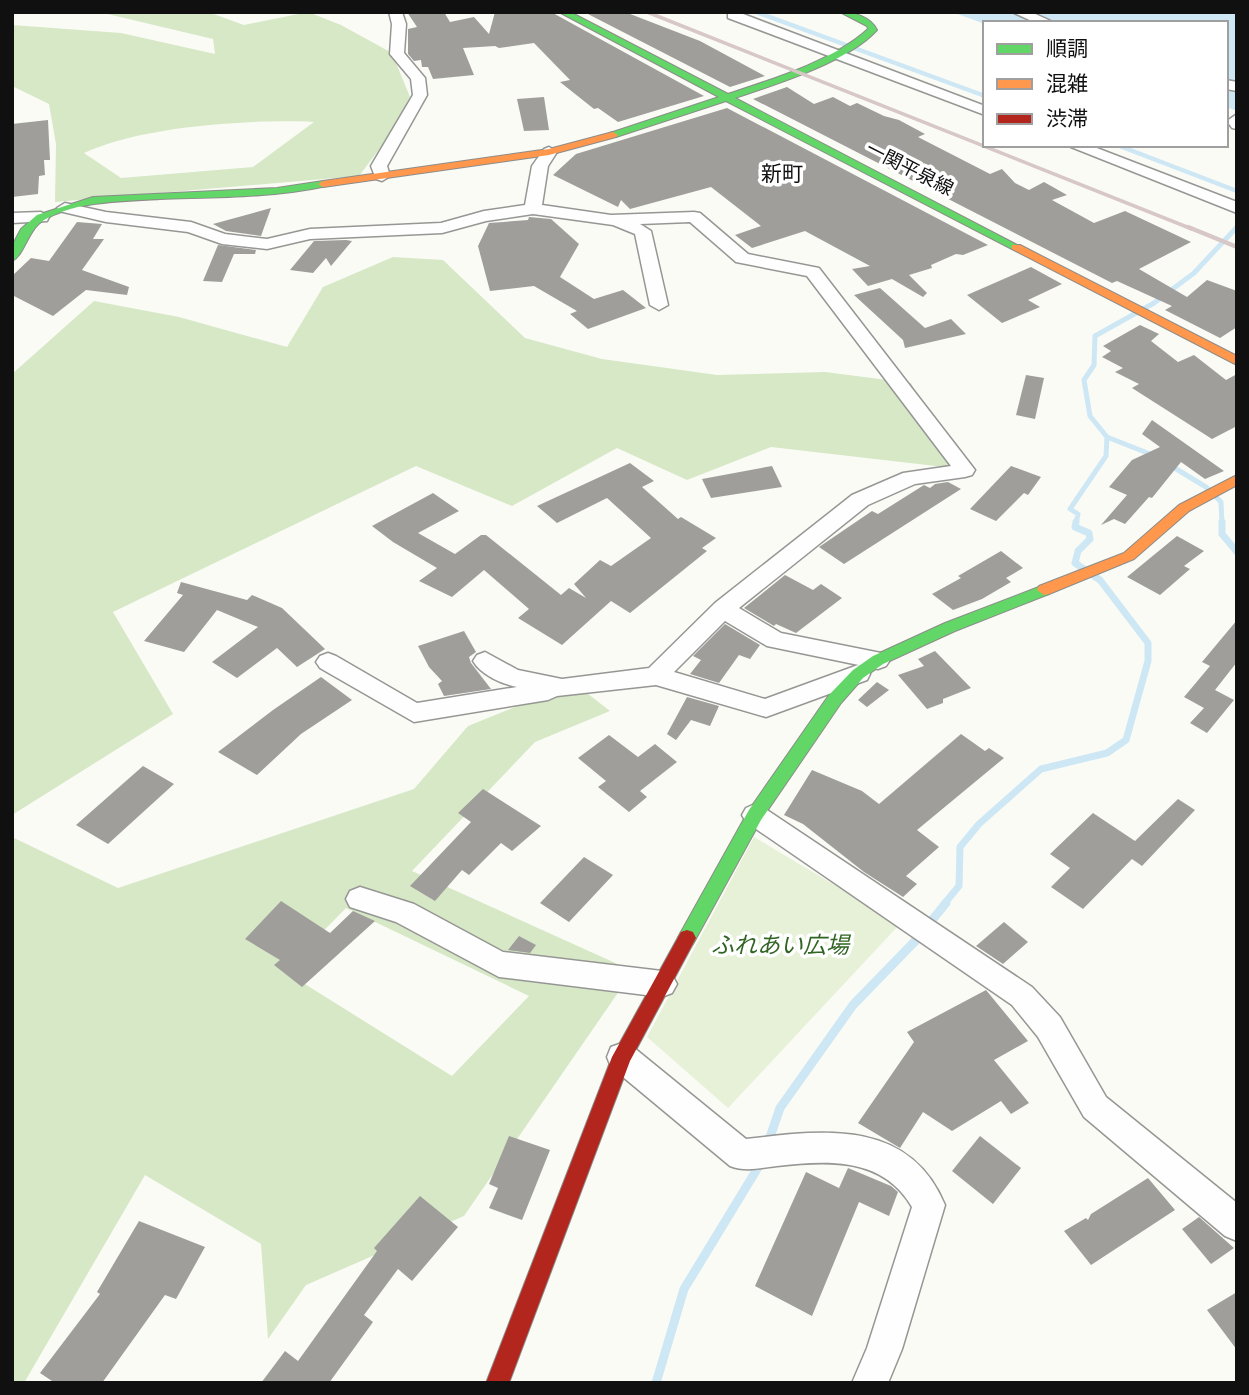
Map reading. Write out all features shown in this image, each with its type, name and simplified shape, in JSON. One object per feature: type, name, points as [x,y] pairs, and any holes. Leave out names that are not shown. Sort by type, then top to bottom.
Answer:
[{"type":"street","points":[[382,176],[379,166],[421,95],[418,78],[397,54],[399,24],[395,12]]},
{"type":"street","name":"一関平泉線","points":[[562,12],[1237,361]]},
{"type":"street","points":[[12,258],[26,229],[41,217],[97,199],[277,191],[549,152],[594,142],[730,98],[849,49],[873,30],[870,24],[844,12]]},
{"type":"street","points":[[1018,12],[1043,21]]},
{"type":"street","points":[[733,15],[849,49],[983,110]]},
{"type":"street","points":[[1237,118],[1234,121],[1237,125]]},
{"type":"street","points":[[1079,147],[1237,208]]},
{"type":"street","points":[[533,209],[540,166],[549,152]]},
{"type":"street","points":[[65,208],[106,217],[191,226],[222,239],[267,244],[310,234],[442,228],[484,216],[533,209],[611,220],[694,217],[742,258],[813,272],[965,470],[909,478],[860,500],[723,609],[656,676]]},
{"type":"street","points":[[12,218],[41,217]]},
{"type":"street","points":[[611,220],[643,231],[659,305]]},
{"type":"street","points":[[328,662],[414,713],[562,688],[656,676],[766,708],[868,667],[950,627],[1129,556],[1184,508],[1237,479]]},
{"type":"street","points":[[723,609],[775,640],[868,667]]},
{"type":"street","points":[[485,662],[511,677],[562,688]]},
{"type":"street","points":[[497,1383],[621,1057],[755,815],[816,725],[868,667]]},
{"type":"street","points":[[755,815],[1022,996],[1049,1027],[1095,1107],[1237,1224]]},
{"type":"street","points":[[360,899],[404,912],[499,964],[662,984]]},
{"type":"street","points":[[621,1057],[741,1155],[832,1147],[878,1155],[911,1177],[929,1205],[884,1349],[870,1383]]},
{"type":"green space","points":[[99,12],[208,12],[244,25],[308,12],[341,25],[392,53],[410,97],[390,135],[359,176],[55,202],[56,144],[49,104],[12,86],[12,25],[121,33],[215,54],[213,39]],"holes":[[[314,122],[253,167],[121,178],[84,153],[135,136],[196,126]]]},
{"type":"green space","points":[[393,257],[443,260],[525,338],[602,359],[717,375],[825,372],[911,383],[953,468],[771,447],[687,480],[617,448],[512,506],[416,466],[113,612],[173,714],[12,815],[12,374],[94,301],[179,317],[287,347],[323,287]]},
{"type":"green space","points":[[574,683],[610,711],[535,742],[412,871],[633,971],[464,1216],[306,1285],[268,1339],[261,1244],[145,1175],[24,1383],[12,1383],[12,837],[118,888],[414,789],[468,726]],"holes":[[[346,908],[529,996],[452,1076],[284,971]]]},
{"type":"green space","name":"ふれあい広場","points":[[754,837],[900,924],[728,1108],[647,1037]]},
{"type":"water","points":[[952,12],[1237,12],[1237,111],[1228,108],[1228,21],[983,21],[983,23]]},
{"type":"building","points":[[407,12],[444,12],[450,22],[474,17],[489,34],[495,12],[551,12],[704,96],[618,122],[598,108],[594,109],[560,82],[570,80],[534,43],[499,48],[463,48],[474,75],[433,79],[428,67],[422,67],[421,60],[414,61],[408,54],[408,29],[417,27]]},
{"type":"building","points":[[584,12],[625,12],[700,41],[765,76],[730,87]]},
{"type":"building","points":[[787,87],[814,104],[833,97],[850,106],[857,103],[899,120],[925,134],[918,137],[990,174],[1002,169],[1015,183],[1029,190],[1044,182],[1067,195],[1052,200],[1094,223],[1125,211],[1191,242],[1139,269],[1187,297],[1207,280],[1237,291],[1237,327],[1220,338],[1165,310],[1172,306],[1117,281],[1112,283],[753,99]]},
{"type":"building","points":[[544,97],[549,130],[524,131],[517,99]]},
{"type":"building","points":[[727,108],[988,245],[963,255],[956,254],[931,265],[932,268],[909,275],[927,293],[923,297],[892,279],[868,286],[852,269],[870,266],[805,231],[752,248],[735,235],[761,226],[711,187],[630,209],[621,200],[618,207],[553,175],[576,154]]},
{"type":"building","points":[[48,120],[50,160],[44,160],[45,175],[39,176],[38,194],[12,197],[12,124]]},
{"type":"building","points":[[271,208],[261,236],[226,231],[213,224]]},
{"type":"building","points":[[529,217],[551,219],[579,244],[560,277],[594,299],[623,290],[646,308],[588,329],[570,314],[577,311],[534,286],[490,291],[478,246],[489,223],[528,220]]},
{"type":"building","points":[[77,222],[102,224],[93,239],[104,239],[82,270],[129,287],[127,295],[86,290],[53,316],[12,295],[12,276],[31,258],[49,261]]},
{"type":"building","points":[[314,241],[352,241],[331,266],[326,258],[313,273],[290,270]]},
{"type":"building","points":[[218,245],[256,250],[255,254],[234,254],[222,282],[203,281]]},
{"type":"building","points":[[1031,267],[1062,284],[1028,300],[1040,307],[1002,323],[967,295]]},
{"type":"building","points":[[880,288],[925,328],[951,319],[966,334],[905,348],[903,340],[854,295]]},
{"type":"building","points":[[1140,325],[1159,334],[1151,341],[1178,362],[1194,355],[1226,380],[1237,374],[1237,426],[1212,439],[1132,388],[1139,384],[1115,372],[1123,368],[1102,357],[1111,351],[1103,346]]},
{"type":"building","points":[[1026,375],[1044,378],[1035,419],[1016,415]]},
{"type":"building","points":[[1152,420],[1224,471],[1205,479],[1181,462],[1152,498],[1149,497],[1125,524],[1114,519],[1101,525],[1127,495],[1109,487],[1132,460],[1160,447],[1142,434]]},
{"type":"building","points":[[630,463],[654,481],[642,487],[678,519],[681,517],[716,538],[702,548],[707,551],[630,613],[611,601],[562,645],[518,618],[529,609],[484,570],[452,597],[419,581],[437,568],[372,526],[433,493],[459,511],[418,533],[455,554],[481,535],[486,535],[561,595],[569,588],[586,598],[574,584],[600,560],[611,566],[651,538],[607,498],[557,523],[537,506]]},
{"type":"building","points":[[772,466],[782,487],[711,498],[702,479]]},
{"type":"building","points":[[1011,466],[1041,477],[1028,495],[1024,493],[996,521],[970,509]]},
{"type":"building","points":[[948,482],[961,489],[844,564],[819,547],[872,511],[878,514],[924,485],[930,488],[935,484]]},
{"type":"building","points":[[1177,536],[1204,551],[1184,566],[1190,569],[1160,595],[1127,577]]},
{"type":"building","points":[[1001,551],[1023,568],[1006,578],[1011,582],[982,599],[953,610],[932,594],[961,578],[958,576]]},
{"type":"building","points":[[785,575],[813,590],[821,584],[842,598],[796,633],[776,624],[774,626],[744,608]]},
{"type":"building","points":[[181,582],[247,600],[252,595],[282,608],[325,649],[297,667],[277,648],[237,678],[212,662],[258,627],[217,610],[184,652],[144,641],[183,595],[177,593]]},
{"type":"building","points":[[1237,620],[1237,662],[1215,690],[1234,700],[1207,733],[1190,723],[1204,708],[1184,697],[1210,666],[1202,662]]},
{"type":"building","points":[[725,624],[760,645],[750,659],[739,655],[719,683],[690,674],[701,660],[693,656]]},
{"type":"building","points":[[464,631],[476,652],[469,657],[471,663],[491,689],[444,696],[438,684],[442,681],[429,667],[418,646]]},
{"type":"building","points":[[935,651],[971,688],[943,699],[943,703],[927,709],[898,675],[924,666],[918,659]]},
{"type":"building","points":[[321,677],[352,700],[301,734],[257,775],[218,752],[273,710]]},
{"type":"building","points":[[877,682],[889,690],[867,707],[858,700]]},
{"type":"building","points":[[687,697],[719,706],[710,726],[691,720],[676,740],[667,734]]},
{"type":"building","points":[[961,734],[985,751],[989,748],[1004,758],[917,830],[939,847],[906,876],[917,884],[903,897],[864,872],[803,824],[784,815],[812,770],[862,791],[879,804]]},
{"type":"building","points":[[609,735],[638,757],[655,744],[677,762],[640,791],[647,797],[629,812],[598,787],[606,781],[578,758]]},
{"type":"building","points":[[143,766],[174,784],[108,844],[76,825]]},
{"type":"building","points":[[483,789],[541,826],[512,851],[501,843],[469,875],[462,870],[435,901],[410,886],[471,822],[458,813]]},
{"type":"building","points":[[1178,799],[1195,810],[1142,866],[1132,859],[1083,909],[1051,887],[1070,868],[1050,854],[1093,813],[1135,841]]},
{"type":"building","points":[[584,857],[613,875],[569,922],[540,903]]},
{"type":"building","points":[[281,901],[330,933],[353,911],[375,921],[302,987],[274,965],[280,960],[245,939]]},
{"type":"building","points":[[1004,922],[1028,942],[1003,964],[976,946]]},
{"type":"building","points":[[519,936],[536,945],[530,953],[508,950]]},
{"type":"building","points":[[986,990],[1028,1041],[994,1060],[1029,1103],[1011,1114],[1001,1101],[952,1131],[923,1112],[900,1148],[858,1123],[914,1042],[907,1032]]},
{"type":"building","points":[[509,1136],[550,1150],[522,1220],[489,1208],[498,1188],[489,1184]]},
{"type":"building","points":[[980,1136],[1021,1168],[993,1204],[952,1171]]},
{"type":"building","points":[[848,1168],[891,1186],[898,1192],[889,1216],[859,1202],[812,1316],[755,1286],[806,1172],[839,1188]]},
{"type":"building","points":[[1148,1178],[1175,1210],[1091,1265],[1064,1231],[1086,1218],[1088,1220],[1091,1214]]},
{"type":"building","points":[[420,1196],[458,1227],[412,1281],[398,1269],[364,1315],[373,1322],[329,1383],[261,1383],[285,1351],[298,1361],[377,1251],[374,1248]]},
{"type":"building","points":[[1199,1217],[1234,1248],[1211,1264],[1182,1229]]},
{"type":"building","points":[[139,1221],[205,1247],[176,1299],[165,1295],[102,1383],[55,1383],[40,1373],[100,1294],[97,1292]]},
{"type":"building","points":[[1237,1292],[1237,1350],[1207,1310]]},
{"type":"waterway","points":[[756,12],[983,95]]},
{"type":"waterway","points":[[1122,147],[1237,191]]},
{"type":"waterway","points":[[1107,437],[1090,416],[1084,380],[1094,365],[1095,336],[1154,303],[1194,273],[1237,227],[1235,229]]},
{"type":"waterway","points":[[1076,524],[1078,514],[1070,509],[1106,456],[1107,437]]},
{"type":"waterway","points":[[1107,437],[1155,456]]},
{"type":"waterway","points":[[1168,464],[1206,487],[1221,502],[1222,524]]},
{"type":"waterway","points":[[944,904],[959,886],[960,847],[979,824],[1041,769],[1107,753],[1126,740],[1148,661],[1148,643],[1100,580],[1075,563],[1078,551],[1090,539],[1089,533],[1075,527],[1076,522]]},
{"type":"waterway","points":[[1222,524],[1222,534],[1237,552]]},
{"type":"waterway","points":[[928,925],[946,903]]},
{"type":"waterway","points":[[768,1143],[780,1108],[853,1005],[921,935]]},
{"type":"waterway","points":[[656,1383],[684,1289],[762,1161]]},
{"type":"railway","points":[[647,12],[983,146]]},
{"type":"railway","points":[[986,147],[1192,229]]},
{"type":"railway","points":[[1188,227],[1237,247]]},
{"type":"traffic: fast","points":[[563,12],[1016,247]]},
{"type":"traffic: fast","points":[[613,135],[776,81],[856,45],[873,30],[870,24],[844,12]]},
{"type":"traffic: fast","points":[[12,258],[26,229],[41,217],[97,199],[277,191],[323,184]]},
{"type":"traffic: fast","points":[[687,938],[755,815],[835,699],[858,674],[878,660],[950,627],[1044,590]]},
{"type":"traffic: slow","points":[[323,184],[549,152],[613,135]]},
{"type":"traffic: slow","points":[[1016,247],[1237,361]]},
{"type":"traffic: slow","points":[[1044,590],[1129,556],[1184,508],[1237,479]]},
{"type":"traffic: jam","points":[[497,1383],[622,1057],[687,938]]},
{"type":"district","name":"新町","points":[[782,174]]}]
